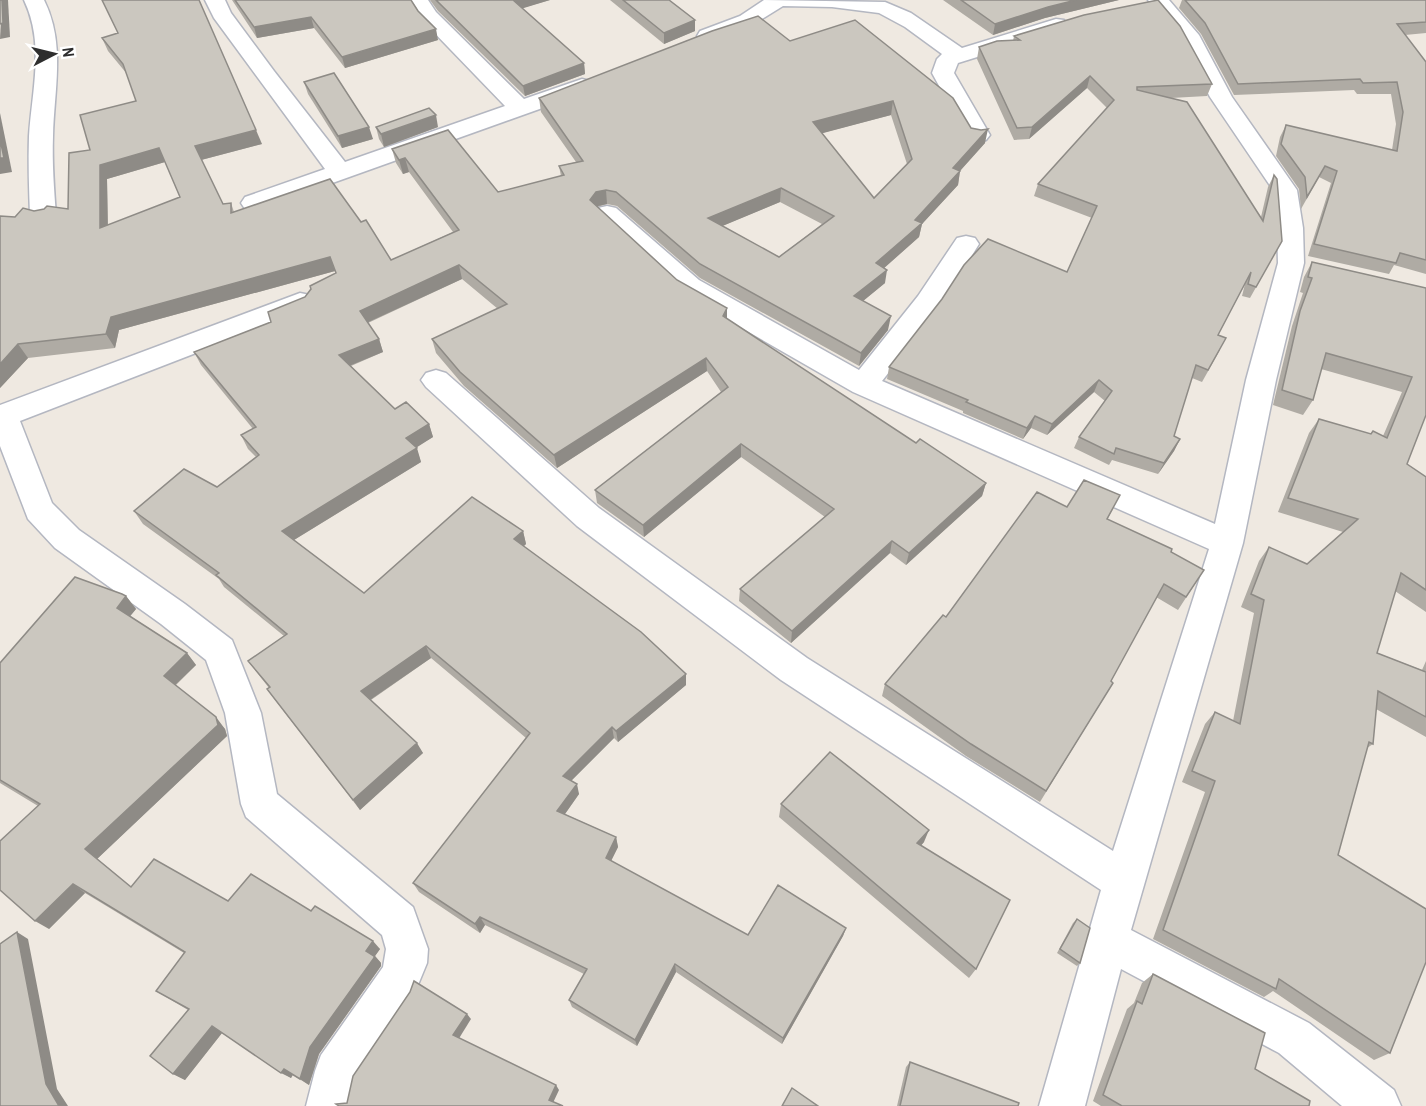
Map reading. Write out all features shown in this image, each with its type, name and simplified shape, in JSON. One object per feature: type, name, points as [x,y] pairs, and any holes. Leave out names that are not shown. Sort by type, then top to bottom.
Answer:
[{"type":"street","points":[[34,0],[42,12],[47,63],[41,136],[43,215]]},
{"type":"street","points":[[215,0],[221,14],[266,76],[340,172]]},
{"type":"street","points":[[418,0],[429,16],[521,109]]},
{"type":"street","points":[[690,44],[747,20],[778,0],[845,1],[884,8],[906,19],[957,54]]},
{"type":"street","points":[[1062,1106],[1124,881],[1227,543],[1262,380],[1302,266],[1290,228],[1284,190],[1221,97],[1188,35],[1159,2]]},
{"type":"street","points":[[978,135],[943,73],[948,59],[957,54],[1074,20]]},
{"type":"street","points":[[254,203],[606,77]]},
{"type":"street","points":[[607,214],[689,286],[863,385],[1227,543]]},
{"type":"street","points":[[863,385],[928,303],[966,244]]},
{"type":"street","points":[[300,302],[0,417],[9,429],[39,510],[67,539],[173,614],[220,651],[243,713],[260,804],[398,922],[408,949],[406,963],[398,982],[337,1071],[329,1106]]},
{"type":"street","points":[[436,380],[588,517],[794,669],[1124,881]]},
{"type":"street","points":[[1108,940],[1294,1038],[1378,1106]]},
{"type":"building","points":[[0,0],[2,0],[3,23],[0,24]]},
{"type":"building","points":[[102,0],[199,0],[256,130],[195,146],[223,204],[231,203],[231,213],[330,179],[361,222],[366,220],[391,260],[459,230],[405,158],[399,160],[392,149],[448,130],[498,192],[564,175],[559,166],[583,161],[539,98],[712,31],[758,16],[790,41],[855,20],[953,98],[971,128],[988,129],[953,168],[960,171],[915,220],[922,223],[876,263],[887,270],[854,296],[891,316],[861,353],[700,264],[616,192],[606,190],[596,192],[590,200],[677,280],[727,308],[723,316],[916,443],[920,439],[986,483],[909,553],[892,541],[792,631],[740,589],[834,509],[741,444],[643,525],[595,490],[728,387],[706,358],[554,455],[460,372],[432,339],[507,304],[459,265],[360,311],[379,339],[339,355],[395,409],[406,402],[429,424],[406,438],[417,448],[282,531],[364,593],[472,497],[523,531],[514,539],[641,632],[686,674],[616,731],[612,727],[563,776],[577,784],[557,811],[616,837],[606,858],[748,935],[778,885],[846,928],[783,1038],[675,964],[635,1040],[569,1000],[587,969],[480,917],[475,924],[413,883],[530,733],[426,646],[361,691],[417,743],[353,800],[267,689],[270,687],[248,661],[287,634],[216,575],[219,573],[134,511],[184,469],[217,487],[259,455],[241,435],[256,427],[194,352],[271,322],[268,312],[305,297],[311,289],[310,286],[336,273],[330,257],[111,317],[106,334],[18,344],[0,364],[0,216],[15,217],[23,208],[34,211],[47,206],[68,209],[69,153],[90,150],[80,115],[136,101],[123,64],[102,38],[118,33]],"holes":[[[893,101],[912,159],[874,198],[813,122]],[[159,148],[180,197],[100,228],[100,165]],[[781,188],[834,216],[779,257],[708,218]]]},
{"type":"building","points":[[235,0],[411,0],[418,11],[436,29],[342,57],[311,17],[254,27]]},
{"type":"building","points":[[436,0],[513,0],[584,63],[523,86]]},
{"type":"building","points":[[623,0],[669,0],[695,20],[664,33]]},
{"type":"building","points":[[961,0],[1076,0],[995,24]]},
{"type":"building","points":[[1158,0],[1180,26],[1212,84],[1137,87],[1137,90],[1187,102],[1263,221],[1274,175],[1277,179],[1282,241],[1256,287],[1248,284],[1251,272],[1218,335],[1226,338],[1208,370],[1196,365],[1174,436],[1180,439],[1164,463],[1116,448],[1114,454],[1079,437],[1112,391],[1099,380],[1052,424],[1035,416],[1027,428],[889,367],[942,299],[964,265],[988,239],[1067,272],[1097,206],[1038,184],[1114,100],[1090,76],[1032,127],[1017,128],[979,47],[997,41],[1020,40],[1014,36],[1084,15]]},
{"type":"building","points":[[1185,0],[1426,0],[1426,22],[1397,24],[1426,62],[1426,260],[1400,253],[1396,263],[1314,244],[1337,171],[1325,166],[1307,197],[1305,177],[1281,144],[1286,125],[1397,151],[1403,112],[1397,82],[1363,83],[1360,79],[1238,84],[1205,23]]},
{"type":"building","points":[[334,73],[369,127],[338,136],[304,82]]},
{"type":"building","points":[[429,108],[436,115],[381,134],[376,127]]},
{"type":"building","points":[[0,139],[4,158],[0,158]]},
{"type":"building","points":[[1312,262],[1426,288],[1426,415],[1407,464],[1426,477],[1426,590],[1401,573],[1377,653],[1426,672],[1426,717],[1378,691],[1373,744],[1369,742],[1338,855],[1426,909],[1426,962],[1390,1053],[1279,979],[1276,989],[1163,930],[1215,781],[1192,771],[1215,712],[1240,724],[1264,600],[1251,594],[1269,547],[1307,564],[1358,519],[1288,498],[1319,419],[1371,434],[1373,431],[1387,438],[1412,377],[1326,353],[1313,400],[1282,390],[1300,311],[1312,278],[1308,277]]},
{"type":"building","points":[[1084,480],[1120,495],[1107,519],[1172,549],[1171,552],[1204,570],[1186,597],[1164,584],[1111,681],[1113,683],[1046,791],[971,744],[885,684],[943,615],[946,617],[1037,492],[1067,507]]},
{"type":"building","points":[[75,577],[126,596],[117,608],[187,653],[164,676],[216,717],[218,725],[85,849],[131,887],[154,859],[228,901],[251,874],[311,911],[315,906],[373,941],[366,951],[374,958],[310,1047],[300,1079],[284,1069],[281,1073],[212,1026],[173,1074],[150,1056],[189,1009],[156,991],[185,952],[73,884],[35,921],[0,890],[0,841],[40,804],[0,780],[0,663]]},
{"type":"building","points":[[830,752],[929,830],[917,843],[1010,900],[976,969],[781,804]]},
{"type":"building","points":[[1077,919],[1090,928],[1080,963],[1060,949]]},
{"type":"building","points":[[17,932],[46,1084],[59,1106],[0,1106],[0,944]]},
{"type":"building","points":[[1153,974],[1265,1033],[1255,1069],[1310,1101],[1309,1106],[1122,1106],[1103,1095],[1137,1001],[1142,1004]]},
{"type":"building","points":[[414,981],[467,1014],[453,1035],[556,1085],[549,1100],[563,1106],[339,1106],[336,1104],[347,1103],[353,1076],[410,992]]},
{"type":"building","points":[[910,1062],[1019,1103],[1018,1106],[900,1106]]},
{"type":"building","points":[[792,1088],[818,1106],[782,1106]]}]
